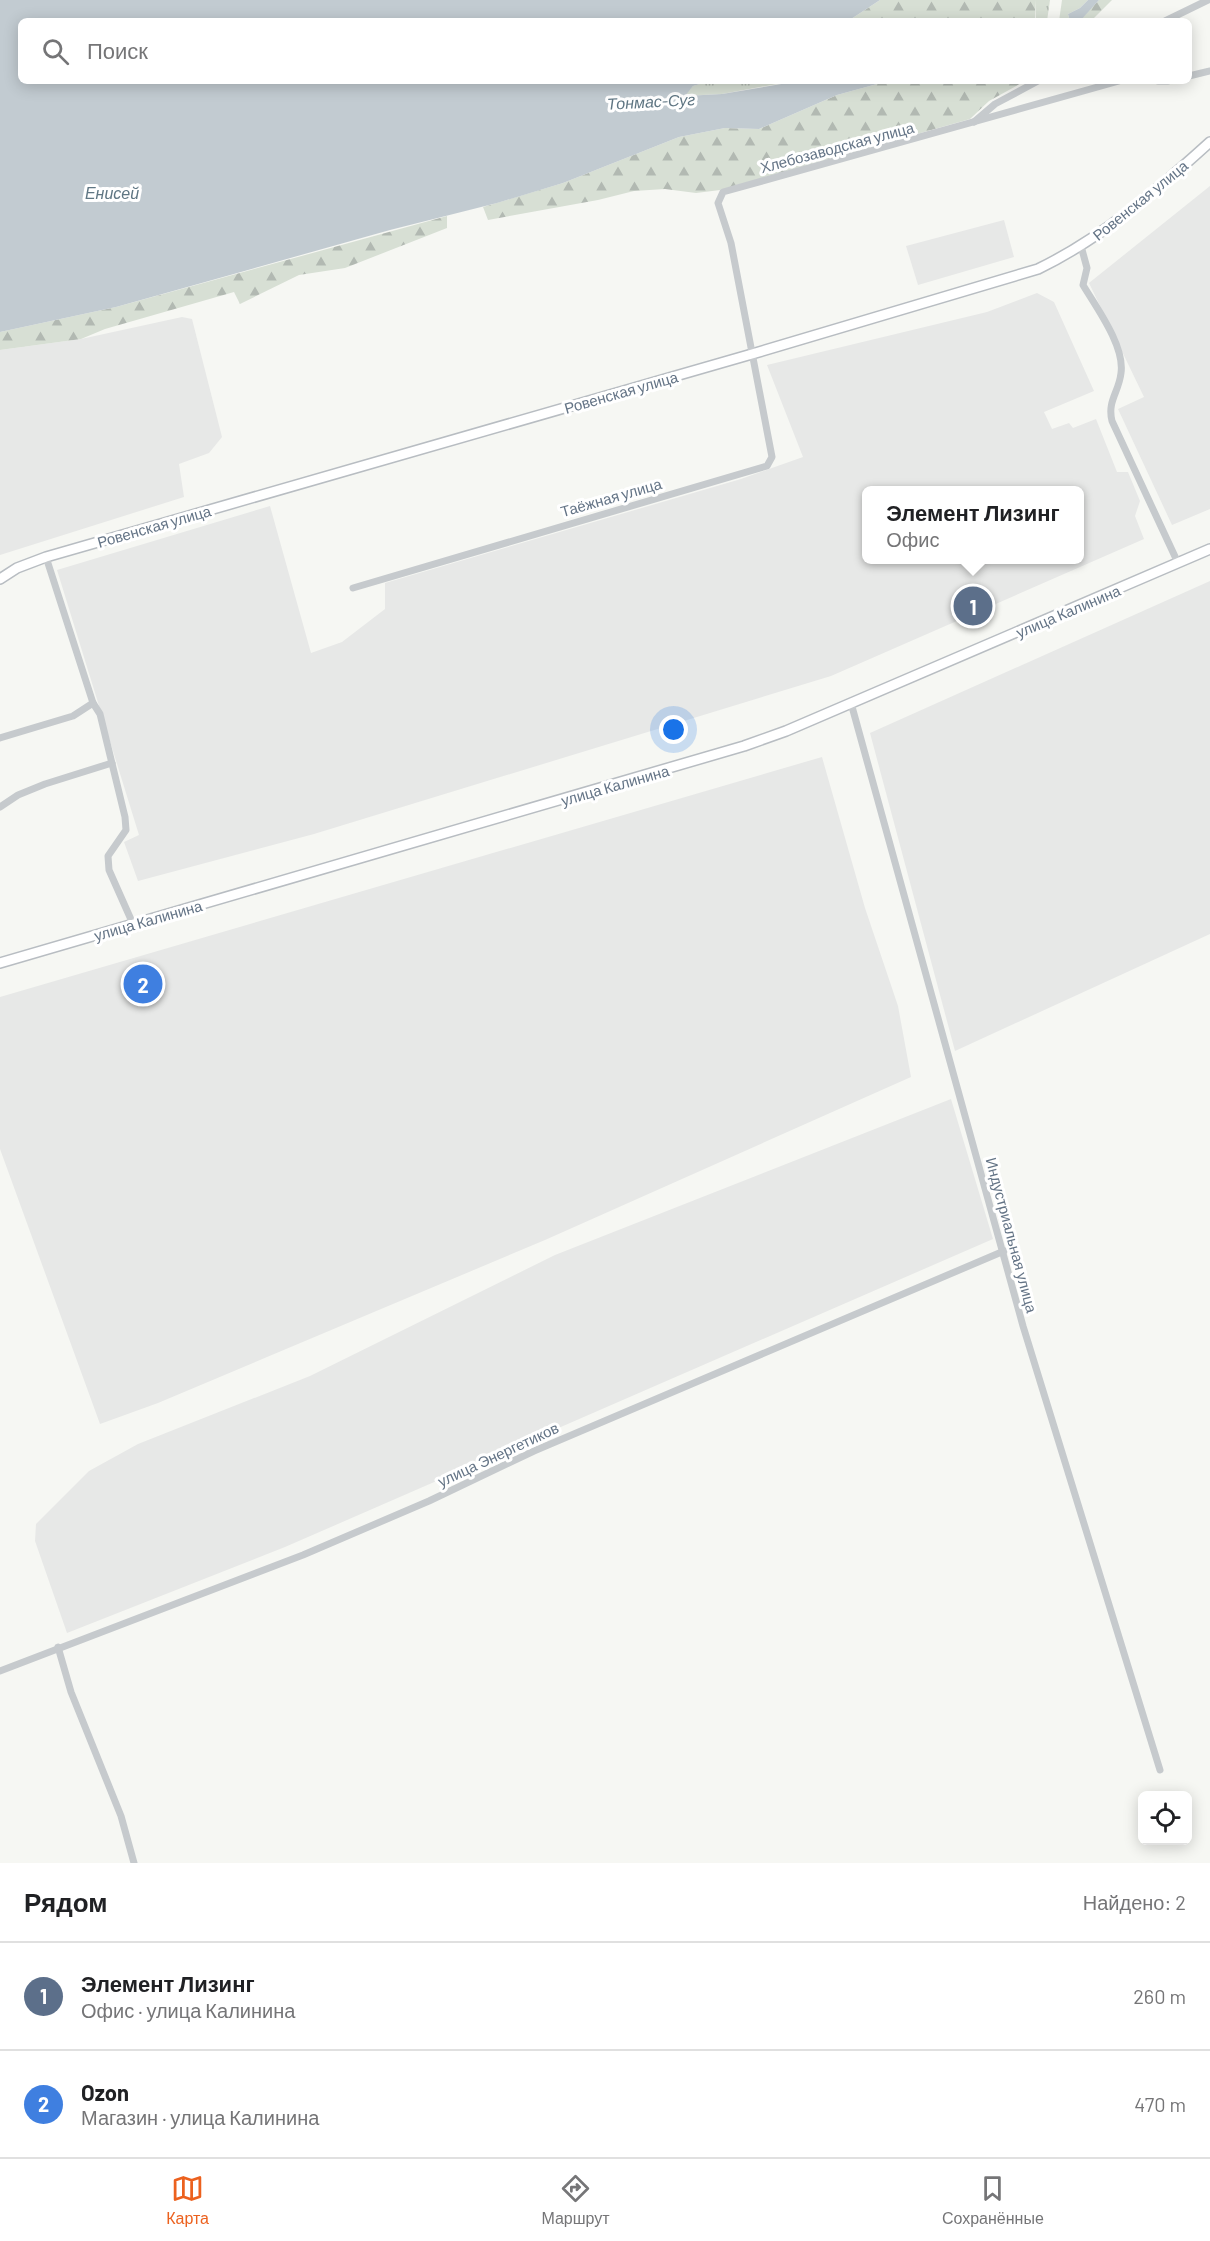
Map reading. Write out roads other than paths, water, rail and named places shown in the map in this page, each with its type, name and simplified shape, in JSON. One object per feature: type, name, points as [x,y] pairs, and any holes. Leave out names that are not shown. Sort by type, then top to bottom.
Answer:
[{"type":"main road","name":"Ровенская улица","points":[[0,579],[17,568],[46,557],[752,354],[1038,269],[1081,246],[1125,216],[1210,142]]},
{"type":"main road","name":"улица Калинина","points":[[0,963],[733,749],[786,731],[1210,549]]},
{"type":"street","points":[[1171,18],[1208,0]]},
{"type":"street","points":[[1192,75],[1210,71]]},
{"type":"street","points":[[972,124],[995,104],[1032,84]]},
{"type":"street","name":"Хлебозаводская улица","points":[[752,354],[731,243],[718,203],[723,192],[1109,84]]},
{"type":"street","points":[[1081,246],[1087,268],[1083,285],[1105,320],[1120,357],[1122,370],[1109,409],[1112,421],[1178,563]]},
{"type":"street","name":"Таёжная улица","points":[[353,588],[766,465],[772,457],[752,354]]},
{"type":"street","points":[[46,557],[93,703],[100,714],[125,817],[126,830],[108,856],[109,870],[133,924]]},
{"type":"street","points":[[0,738],[73,716],[93,703]]},
{"type":"street","name":"Индустриальная улица","points":[[851,703],[1046,1406],[1160,1770]]},
{"type":"street","points":[[0,807],[45,784],[112,763]]},
{"type":"street","name":"улица Энергетиков","points":[[0,1671],[303,1555],[429,1501],[566,1438],[1004,1251]]},
{"type":"street","points":[[58,1647],[71,1692],[121,1816],[134,1863]]},
{"type":"water","name":"Енисей","points":[[0,0],[880,0],[853,18],[18,18],[18,84],[700,84],[693,86],[685,96],[722,94],[781,84],[877,84],[837,95],[759,129],[725,128],[679,137],[563,183],[497,203],[390,230],[116,307],[0,332]]},
{"type":"water","points":[[1088,0],[1099,0],[1083,18],[1069,18],[1068,14],[1080,8]]},
{"type":"place","name":"Элемент Лизинг","points":[[973,606]]},
{"type":"place","name":"Ozon","points":[[143,984]]},
{"type":"water label","name":"Тонмас-Суг","points":[[651,101]]}]
